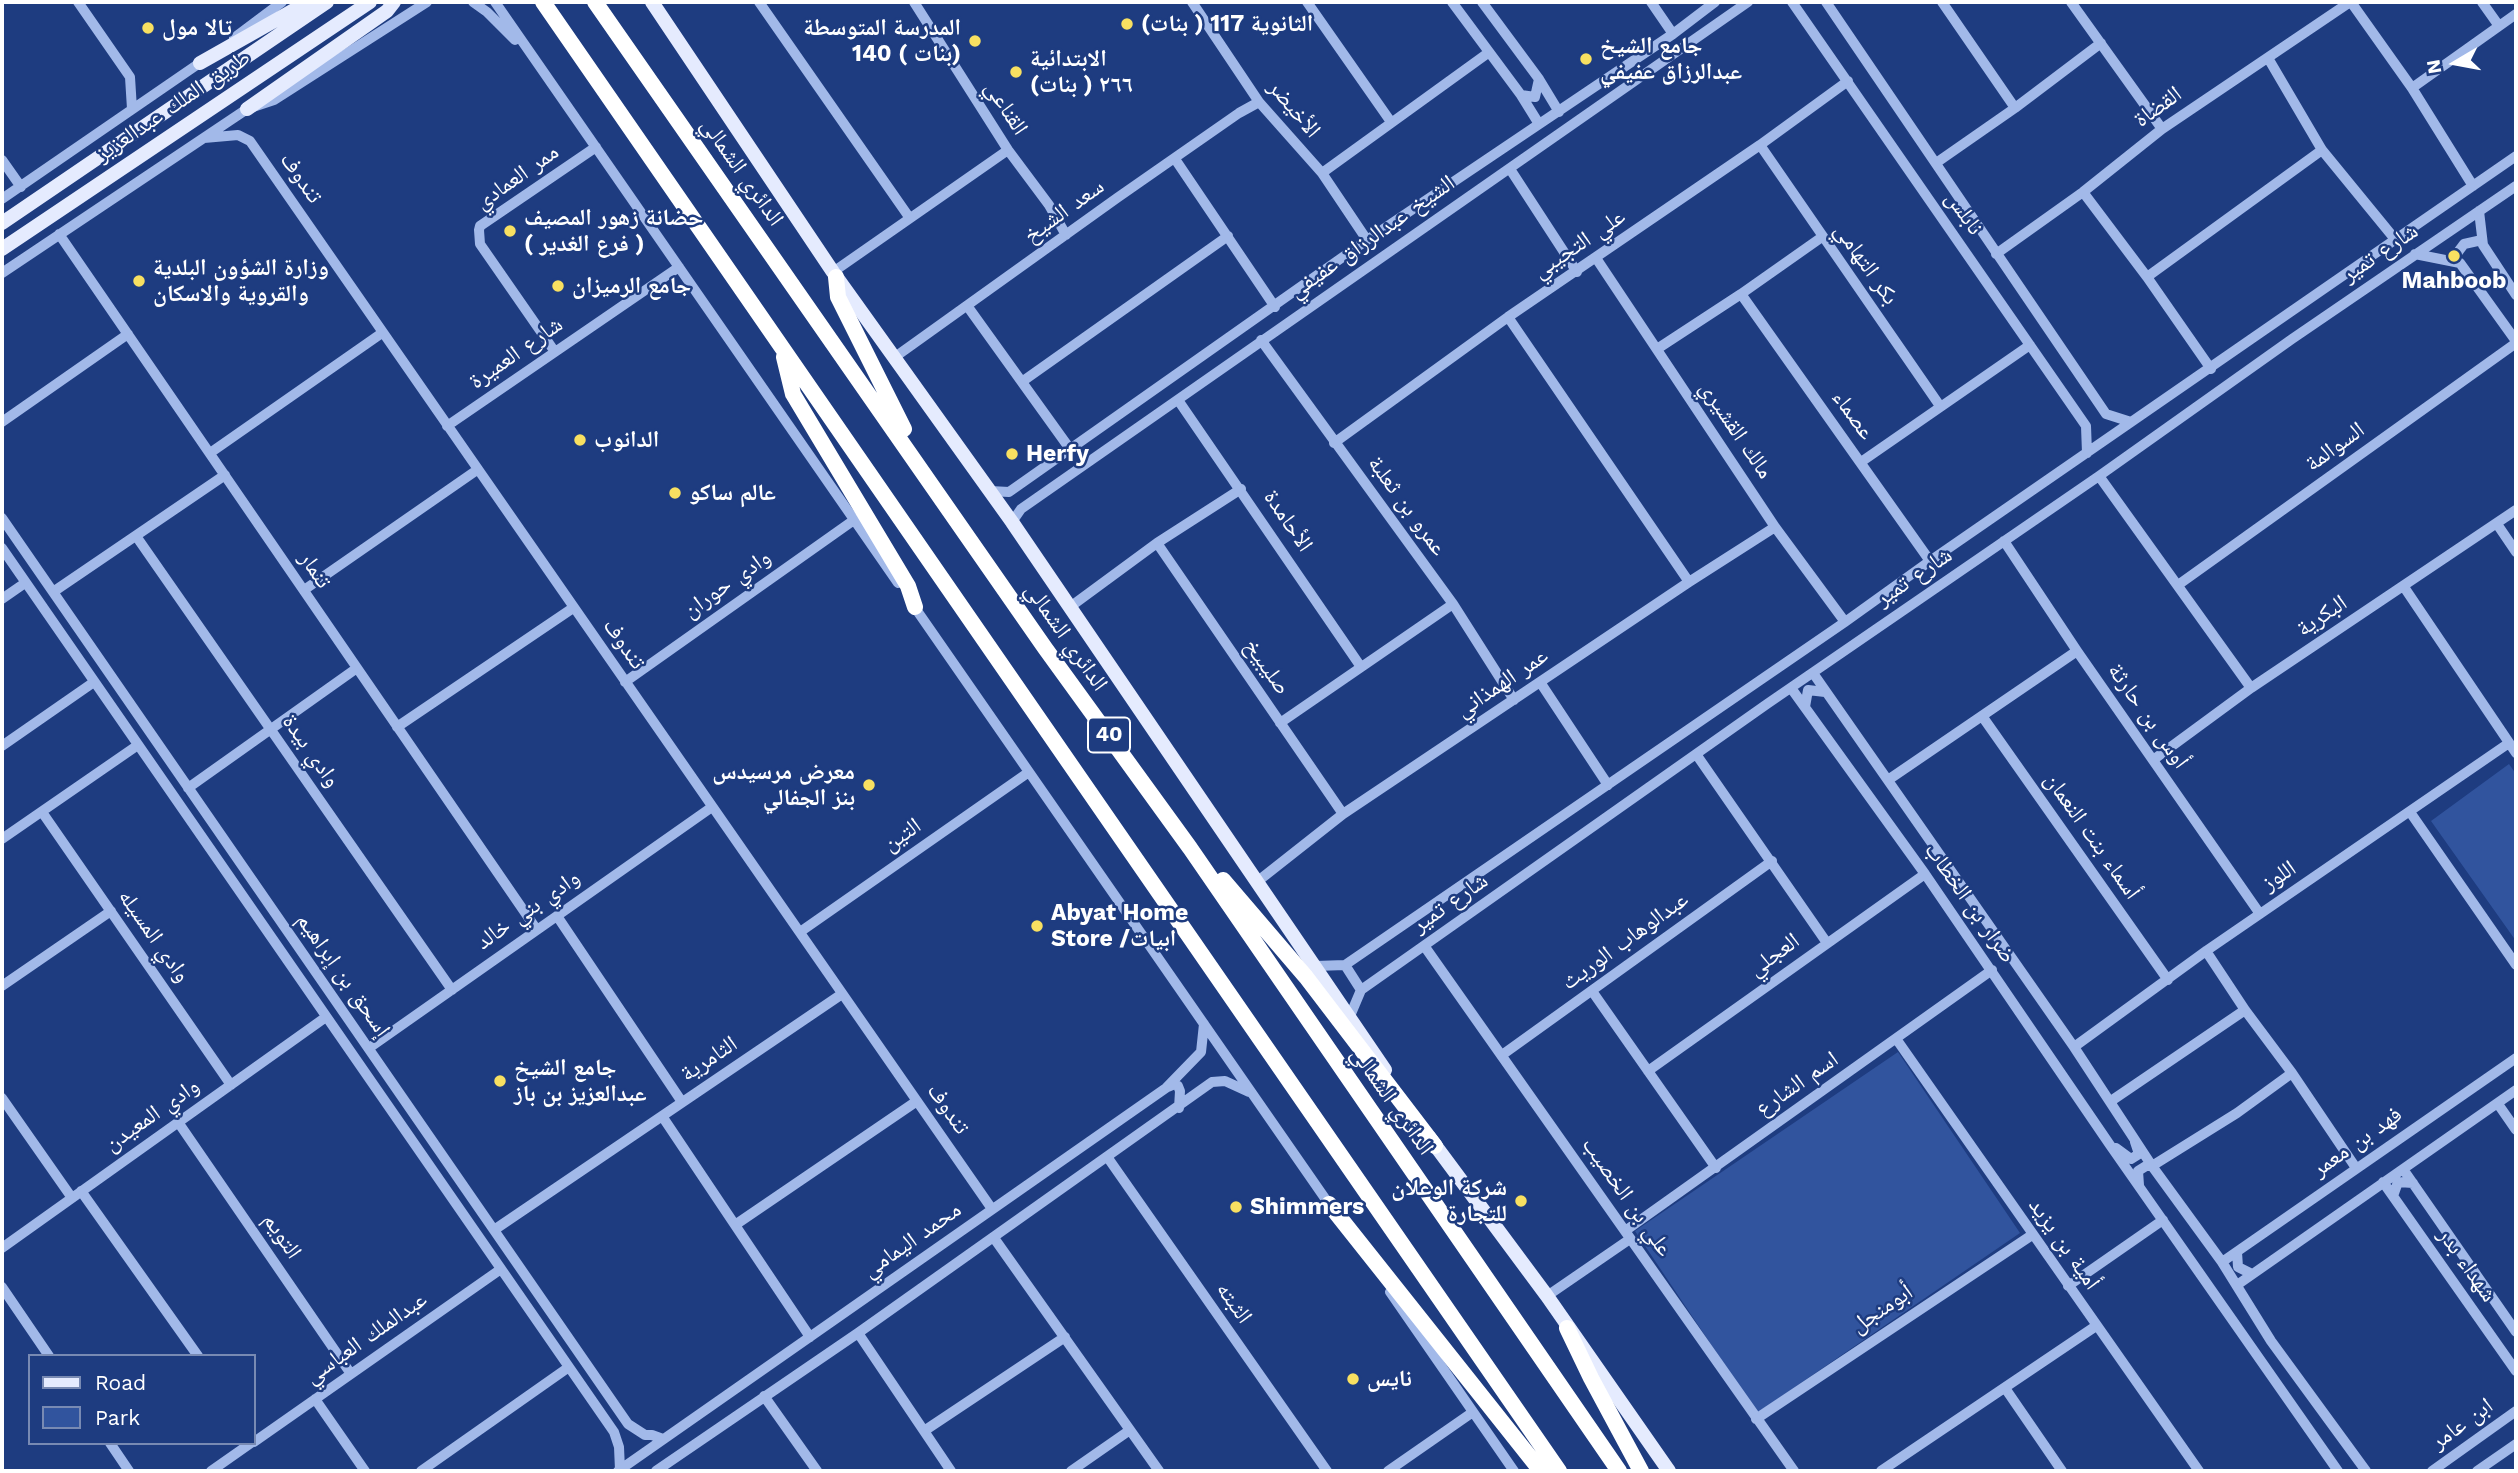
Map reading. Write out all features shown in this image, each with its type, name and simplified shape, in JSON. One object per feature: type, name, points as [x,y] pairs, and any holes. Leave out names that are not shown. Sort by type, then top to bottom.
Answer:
[{"type":"highway","name":"40","points":[[543,2],[1559,1471]]},
{"type":"highway","name":"الدائري الشمالي","points":[[595,2],[1045,648],[1190,848],[1619,1471]]},
{"type":"highway","points":[[834,275],[838,297],[908,438],[916,461]]},
{"type":"highway","points":[[782,348],[793,394],[908,586],[915,607]]},
{"type":"highway","points":[[1190,848],[1229,887],[1306,977],[1436,1146]]},
{"type":"highway","points":[[1329,1204],[1541,1471]]},
{"type":"highway","points":[[1567,1328],[1641,1471]]},
{"type":"main road","points":[[200,63],[308,2]]},
{"type":"main road","name":"طريق الملك عبدالعزيز","points":[[2,223],[327,2]]},
{"type":"main road","name":"طريق الملك عبدالعزيز","points":[[2,249],[370,2]]},
{"type":"main road","points":[[247,109],[387,11],[394,2]]},
{"type":"main road","name":"الدائري الشمالي","points":[[654,2],[834,275],[1012,522],[1436,1146],[1547,1296],[1669,1471]]},
{"type":"street","points":[[78,2],[130,77],[132,109]]},
{"type":"street","points":[[2,199],[200,63],[282,2]]},
{"type":"street","points":[[2,273],[247,109],[274,100],[428,2]]},
{"type":"street","points":[[473,2],[487,12],[534,58]]},
{"type":"street","points":[[495,2],[1514,1471]]},
{"type":"street","points":[[759,2],[909,217]]},
{"type":"street","name":"القناعي","points":[[914,2],[1008,150],[1049,205],[1066,235]]},
{"type":"street","name":"الأخيضر","points":[[1192,2],[1259,102],[1322,173],[1367,240]]},
{"type":"street","points":[[1307,2],[1391,122]]},
{"type":"street","points":[[1452,2],[1521,95],[1539,124]]},
{"type":"street","points":[[1482,2],[1539,79],[1559,111]]},
{"type":"street","points":[[1651,2],[1673,33]]},
{"type":"street","name":"الشيخ عبدالرزاق عفيفي","points":[[1009,492],[1367,240],[1715,2]]},
{"type":"street","name":"الشيخ عبدالرزاق عفيفي","points":[[1012,522],[1021,509],[1748,2]]},
{"type":"street","name":"نابلس","points":[[1792,2],[2085,426],[2087,453]]},
{"type":"street","name":"نابلس","points":[[1826,2],[2105,414]]},
{"type":"street","points":[[1942,2],[2015,108]]},
{"type":"street","points":[[2071,2],[2162,129]]},
{"type":"street","points":[[2351,2],[2412,88],[2473,186]]},
{"type":"street","name":"القضاة","points":[[1996,254],[2083,192],[2162,129],[2351,2]]},
{"type":"street","points":[[2482,2],[2499,26]]},
{"type":"street","points":[[2412,88],[2516,14]]},
{"type":"street","points":[[1936,163],[2101,43]]},
{"type":"street","points":[[1322,173],[1488,53]]},
{"type":"street","points":[[2267,58],[2322,150],[2395,239]]},
{"type":"street","points":[[1521,95],[1535,97],[1539,79]]},
{"type":"street","name":"علي التجيبي","points":[[1334,443],[1507,317],[1577,272],[1760,145],[1848,80]]},
{"type":"street","name":"سعد الشيخ","points":[[895,357],[1259,102]]},
{"type":"street","name":"تندوف","points":[[204,138],[238,135],[250,141],[992,1209]]},
{"type":"street","name":"بكر التهامي","points":[[1760,145],[1940,406]]},
{"type":"street","name":"ممر العمادي","points":[[555,352],[480,244],[479,230],[480,226],[596,147]]},
{"type":"street","points":[[834,275],[909,217],[1008,150]]},
{"type":"street","points":[[2147,277],[2322,150]]},
{"type":"street","points":[[1316,966],[1345,965],[2516,156]]},
{"type":"street","points":[[1175,159],[1275,307]]},
{"type":"street","points":[[2,160],[21,187]]},
{"type":"street","points":[[1510,169],[1577,272]]},
{"type":"street","name":"شارع تمير","points":[[1362,990],[2292,339],[2516,187]]},
{"type":"street","points":[[2083,192],[2211,369]]},
{"type":"street","points":[[2479,211],[2482,240],[2516,295]]},
{"type":"street","name":"تنمار","points":[[59,234],[537,930]]},
{"type":"street","points":[[1023,381],[1228,236]]},
{"type":"street","points":[[1657,349],[1822,237]]},
{"type":"street","points":[[2452,260],[2464,244],[2482,240]]},
{"type":"street","points":[[2415,254],[2460,263],[2516,342]]},
{"type":"street","name":"مالك القشيري","points":[[1596,258],[1775,527],[1845,622]]},
{"type":"street","name":"شارع العميرة","points":[[447,426],[679,267]]},
{"type":"street","name":"عصماء","points":[[1741,294],[1930,561]]},
{"type":"street","points":[[968,306],[1070,449]]},
{"type":"street","points":[[1507,317],[1689,582]]},
{"type":"street","points":[[2280,321],[2292,339]]},
{"type":"street","points":[[209,453],[382,333]]},
{"type":"street","points":[[2,422],[128,334]]},
{"type":"street","name":"عمرو بن ثعلبة","points":[[1261,340],[1453,604],[1514,700]]},
{"type":"street","name":"السوالمة","points":[[2178,585],[2516,342]]},
{"type":"street","points":[[1861,462],[2030,345]]},
{"type":"street","name":"الأحامدة","points":[[1178,400],[1361,667]]},
{"type":"street","points":[[2085,426],[2105,414],[2131,422]]},
{"type":"street","points":[[304,590],[477,470]]},
{"type":"street","points":[[53,592],[225,475]]},
{"type":"street","points":[[2099,476],[2251,688]]},
{"type":"street","points":[[1070,607],[1157,543],[1241,489]]},
{"type":"street","points":[[990,491],[1009,492],[1021,509]]},
{"type":"street","name":"البكرية","points":[[2153,760],[2251,688],[2516,510]]},
{"type":"street","name":"إسحق بن إبراهيم","points":[[2,518],[620,1412],[635,1430],[663,1439]]},
{"type":"street","name":"وادي حوران","points":[[625,682],[854,520]]},
{"type":"street","points":[[2497,524],[2516,552]]},
{"type":"street","name":"عمر الهمذاني","points":[[1258,881],[1343,814],[1775,527]]},
{"type":"street","name":"وادي بيدة","points":[[136,536],[452,990]]},
{"type":"street","name":"أوس بن حارثة","points":[[2004,541],[2260,914]]},
{"type":"street","name":"صليبيخ","points":[[1157,543],[1343,814]]},
{"type":"street","name":"إسحق بن إبراهيم","points":[[2,548],[608,1424],[618,1439],[619,1471]]},
{"type":"street","points":[[2,599],[25,583]]},
{"type":"street","points":[[2404,587],[2516,753]]},
{"type":"street","points":[[1280,723],[1453,604]]},
{"type":"street","points":[[397,727],[573,608]]},
{"type":"street","points":[[1888,780],[2077,651]]},
{"type":"street","points":[[188,788],[357,668]]},
{"type":"street","name":"ضرار بن الخطاب","points":[[1813,673],[2074,1047],[2152,1166],[2222,1262],[2272,1341],[2366,1471]]},
{"type":"street","points":[[2,746],[94,682]]},
{"type":"street","points":[[1540,682],[1608,785]]},
{"type":"street","points":[[1748,688],[1761,709]]},
{"type":"street","name":"ضرار بن الخطاب","points":[[1791,688],[1925,874],[2338,1471]]},
{"type":"street","points":[[1805,707],[1808,690],[1825,692]]},
{"type":"street","points":[[1732,700],[1745,720]]},
{"type":"street","name":"أسماء بنت النعمان","points":[[1982,716],[2168,980]]},
{"type":"street","name":"اللوز","points":[[2074,1047],[2206,951],[2509,743]]},
{"type":"street","points":[[2,839],[138,745]]},
{"type":"street","points":[[1696,754],[1827,943]]},
{"type":"street","name":"التين","points":[[800,932],[1029,772]]},
{"type":"street","name":"وادي بني خالد","points":[[369,1048],[712,807]]},
{"type":"street","name":"وادي المسيله","points":[[42,811],[230,1085]]},
{"type":"street","points":[[2410,812],[2516,965]]},
{"type":"street","name":"عبدالوهاب الوريث","points":[[1502,1055],[1772,861]]},
{"type":"street","name":"العجلي","points":[[1648,1071],[1925,874]]},
{"type":"street","points":[[2,986],[111,911]]},
{"type":"street","points":[[557,916],[682,1102]]},
{"type":"street","points":[[284,956],[298,946]]},
{"type":"street","name":"علي بن الخصيب","points":[[1425,947],[1794,1471]]},
{"type":"street","points":[[2206,951],[2356,1168]]},
{"type":"street","points":[[1345,965],[1362,990],[1350,1016]]},
{"type":"street","name":"اسم الشارع","points":[[1547,1296],[1716,1168],[1992,970]]},
{"type":"street","points":[[1592,991],[1716,1168]]},
{"type":"street","name":"الثامرية","points":[[494,1230],[842,994]]},
{"type":"street","points":[[2110,1101],[2245,1010]]},
{"type":"street","name":"وادي المعيدن","points":[[2,1248],[326,1017]]},
{"type":"street","name":"محمد اليمامي","points":[[619,1471],[1166,1088],[1201,1052],[1204,1024]]},
{"type":"street","name":"أمية بن يزيد","points":[[1897,1040],[2199,1471]]},
{"type":"street","name":"فهد بن معمر","points":[[2222,1262],[2516,1058]]},
{"type":"street","points":[[2139,1185],[2138,1171],[2152,1166],[2237,1112],[2292,1073]]},
{"type":"street","name":"محمد اليمامي","points":[[663,1469],[1179,1108],[1212,1082],[1225,1081],[1252,1094]]},
{"type":"street","points":[[1166,1088],[1175,1084],[1178,1086],[1179,1108]]},
{"type":"street","name":"فهد بن معمر","points":[[2236,1285],[2516,1090]]},
{"type":"street","points":[[2,1098],[72,1198]]},
{"type":"street","points":[[735,1225],[917,1101]]},
{"type":"street","points":[[2498,1104],[2516,1130]]},
{"type":"street","points":[[662,1116],[810,1337]]},
{"type":"street","name":"التويم","points":[[178,1122],[351,1374]]},
{"type":"street","points":[[2110,1145],[2132,1159],[2138,1154],[2130,1129]]},
{"type":"street","name":"الثبته","points":[[1108,1158],[1327,1471]]},
{"type":"street","name":"شهداء بدر","points":[[2403,1169],[2516,1332]]},
{"type":"street","name":"شهداء بدر","points":[[2383,1182],[2516,1371]]},
{"type":"street","points":[[2393,1196],[2398,1182],[2413,1183]]},
{"type":"street","points":[[82,1191],[197,1354]]},
{"type":"street","points":[[2068,1286],[2163,1220]]},
{"type":"street","name":"أبومنجل","points":[[1756,1419],[2032,1235]]},
{"type":"street","points":[[994,1238],[1159,1471]]},
{"type":"street","points":[[2237,1252],[2238,1267],[2252,1274]]},
{"type":"street","name":"عبدالملك العباسي","points":[[256,1439],[501,1269]]},
{"type":"street","points":[[2,1287],[48,1354]]},
{"type":"street","points":[[2230,1313],[2241,1325],[2251,1323],[2253,1315],[2244,1299]]},
{"type":"street","points":[[1881,1471],[2096,1326]]},
{"type":"street","points":[[858,1333],[951,1471]]},
{"type":"street","points":[[2260,1358],[2254,1343],[2259,1334],[2272,1341]]},
{"type":"street","points":[[924,1431],[1065,1337]]},
{"type":"street","points":[[769,1365],[782,1384]]},
{"type":"street","points":[[421,1471],[569,1367]]},
{"type":"street","points":[[2006,1388],[2061,1471]]},
{"type":"street","points":[[764,1396],[817,1471]]},
{"type":"street","points":[[315,1399],[365,1471]]},
{"type":"street","name":"ابن عامر","points":[[2432,1471],[2516,1411]]},
{"type":"street","points":[[608,1424],[616,1428],[622,1427],[620,1412]]},
{"type":"street","points":[[1388,1471],[1473,1412]]},
{"type":"street","points":[[1071,1471],[1130,1430]]},
{"type":"street","name":"ابن عامر","points":[[2477,1471],[2516,1444]]},
{"type":"street","points":[[111,1445],[129,1471]]},
{"type":"street","name":"عبدالملك العباسي","points":[[211,1471],[247,1445]]},
{"type":"green space","points":[[2509,764],[2516,774],[2516,941],[2431,821]]},
{"type":"green space","points":[[1898,1052],[2020,1233],[1757,1413],[1635,1231]]},
{"type":"place","name":"الثانوية 117 ( بنات)","points":[[1127,24]]},
{"type":"place","name":"تالا مول","points":[[148,28]]},
{"type":"place","name":"المدرسة المتوسطة 140 ( بنات)","points":[[975,41]]},
{"type":"place","name":"جامع الشيخ عبدالرزاق عفيفي","points":[[1586,59]]},
{"type":"place","name":"الابتدائية ٢٦٦ ( بنات)","points":[[1016,72]]},
{"type":"place","name":"حضانة زهور المصيف ( فرع الغدير )","points":[[510,231]]},
{"type":"place","name":"Mahboob","points":[[2454,256]]},
{"type":"place","name":"وزارة الشؤون البلدية والقروية والاسكان","points":[[139,281]]},
{"type":"place","name":"جامع الرميزان","points":[[558,286]]},
{"type":"place","name":"الدانوب","points":[[580,440]]},
{"type":"place","name":"Herfy","points":[[1012,454]]},
{"type":"place","name":"عالم ساكو","points":[[675,493]]},
{"type":"place","name":"معرض مرسيدس بنز الجفالي","points":[[869,785]]},
{"type":"place","name":"Abyat Home Store /ابيات","points":[[1037,926]]},
{"type":"place","name":"جامع الشيخ عبدالعزيز بن باز","points":[[500,1081]]},
{"type":"place","name":"شركة الوعلان للتجارة","points":[[1521,1201]]},
{"type":"place","name":"Shimmers","points":[[1236,1207]]},
{"type":"place","name":"نايس","points":[[1353,1379]]}]
